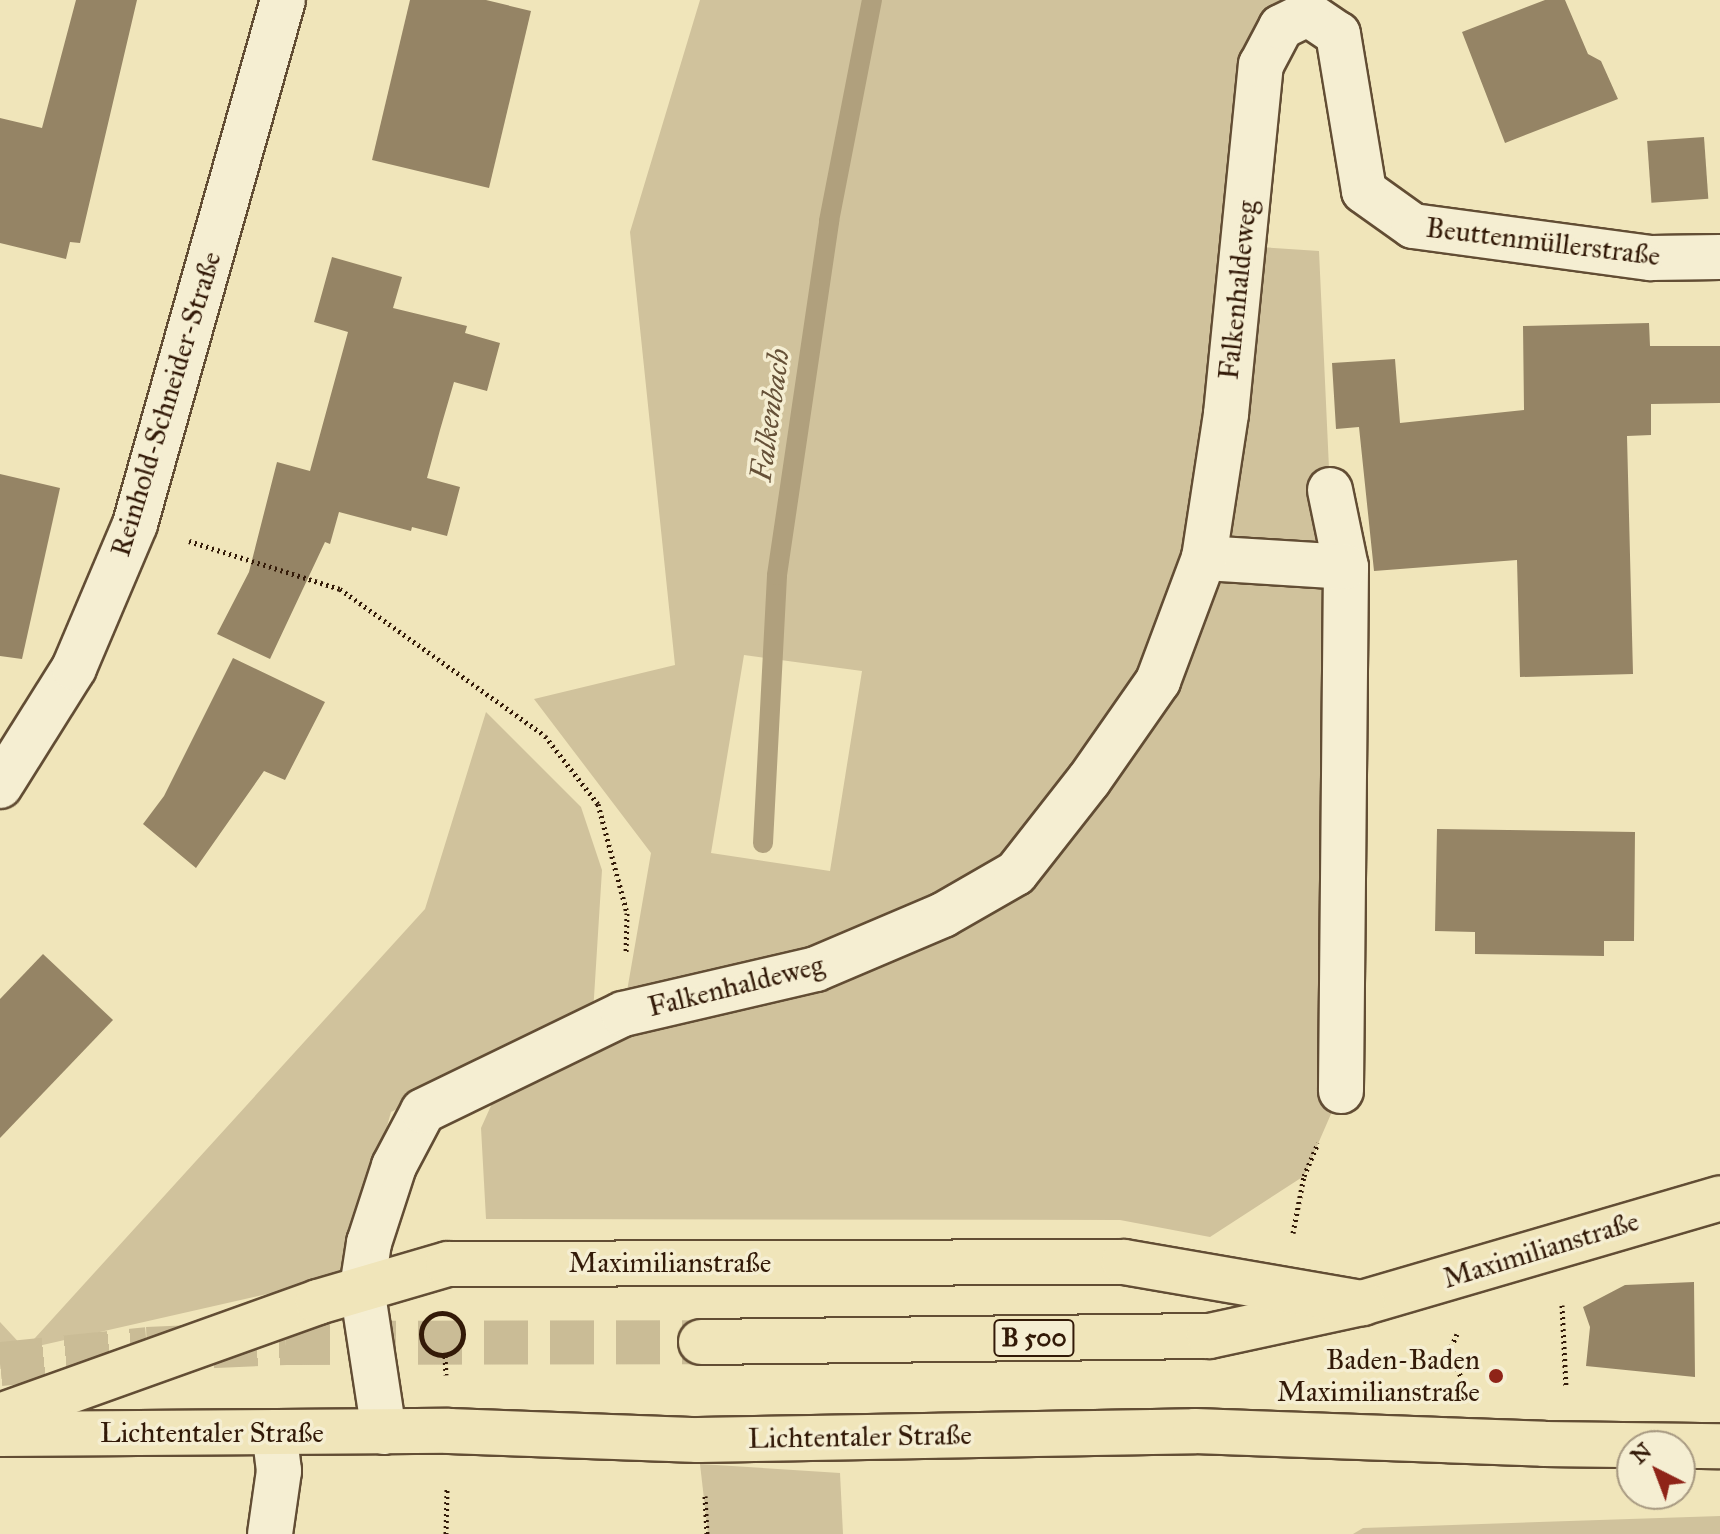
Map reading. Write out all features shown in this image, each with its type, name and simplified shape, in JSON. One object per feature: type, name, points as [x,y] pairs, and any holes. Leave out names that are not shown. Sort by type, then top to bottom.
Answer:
[{"type":"main road","name":"Maximilianstraße","points":[[701,1342],[1209,1336],[1362,1303],[1545,1246],[1720,1198]]},
{"type":"main road","name":"Maximilianstraße","points":[[0,1416],[362,1288],[448,1264],[1124,1262],[1362,1303]]},
{"type":"main road","name":"Lichtentaler Straße","points":[[0,1434],[384,1432],[698,1440],[1195,1431],[1720,1446]]},
{"type":"street","name":"Reinhold-Schneider-Straße","points":[[0,786],[74,668],[135,524],[283,0]]},
{"type":"street","name":"Beuttenmüllerstraße","points":[[1299,13],[1338,34],[1364,191],[1413,226],[1651,258],[1720,257]]},
{"type":"street","name":"Falkenhaldeweg","points":[[384,1432],[362,1288],[369,1243],[394,1166],[423,1111],[623,1014],[816,969],[943,915],[1016,873],[1089,780],[1158,681],[1204,558],[1226,414],[1261,65],[1299,13]]},
{"type":"street","points":[[1330,490],[1346,567],[1341,1091]]},
{"type":"street","points":[[1204,558],[1346,567]]},
{"type":"street","points":[[270,1534],[279,1471],[274,1432]]},
{"type":"path","points":[[135,524],[340,589],[545,736],[598,804],[627,913],[623,1014]]},
{"type":"path","points":[[1291,1245],[1304,1176]]},
{"type":"path","points":[[445,1356],[461,1346],[464,1330],[454,1314],[442,1312],[448,1264]]},
{"type":"path","points":[[1564,1312],[1564,1355]]},
{"type":"path","points":[[1459,1330],[1449,1352],[1459,1377],[1469,1388]]},
{"type":"shaded area","points":[[700,0],[1302,0],[1230,245],[1319,251],[1330,490],[1341,1091],[1304,1176],[1210,1237],[1120,1220],[486,1219],[481,1128],[507,1070],[623,1014],[651,853],[534,699],[675,665],[630,232]],"holes":[[[744,655],[862,671],[830,871],[711,853]]]},
{"type":"shaded area","points":[[486,712],[581,807],[602,870],[593,1013],[391,1112],[346,1276],[25,1349],[425,909]]},
{"type":"shaded area","points":[[0,1322],[25,1349],[0,1349]]},
{"type":"shaded area","points":[[700,1464],[840,1473],[843,1534],[708,1534]]},
{"type":"shaded area","points":[[1720,1516],[1720,1534],[1353,1534],[1363,1528]]},
{"type":"building","points":[[76,0],[137,0],[80,243],[70,242],[66,259],[0,243],[0,118],[42,128]]},
{"type":"building","points":[[410,0],[486,0],[531,11],[489,188],[372,160]]},
{"type":"building","points":[[1545,0],[1565,0],[1588,54],[1601,61],[1618,99],[1505,143],[1462,32]]},
{"type":"building","points":[[1704,137],[1708,199],[1651,203],[1647,141]]},
{"type":"building","points":[[332,257],[402,277],[393,308],[467,326],[465,333],[500,343],[487,391],[454,382],[440,430],[427,478],[460,487],[447,536],[412,527],[411,531],[339,512],[330,544],[325,542],[270,659],[217,634],[249,572],[277,462],[310,471],[348,332],[314,322]]},
{"type":"building","points":[[1649,323],[1650,346],[1720,346],[1720,403],[1651,404],[1651,435],[1627,436],[1633,674],[1520,677],[1517,560],[1374,571],[1359,427],[1336,429],[1332,363],[1395,359],[1400,423],[1524,410],[1523,326]]},
{"type":"building","points":[[0,474],[60,488],[22,659],[0,656]]},
{"type":"building","points":[[233,658],[325,702],[285,780],[264,771],[196,868],[143,824],[164,796]]},
{"type":"building","points":[[1437,829],[1635,832],[1634,941],[1604,941],[1604,956],[1475,954],[1475,932],[1435,931]]},
{"type":"building","points":[[43,954],[113,1020],[0,1138],[0,999]]},
{"type":"building","points":[[1694,1282],[1695,1377],[1586,1366],[1590,1327],[1583,1307],[1625,1285]]},
{"type":"waterway","name":"Falkenbach","points":[[763,843],[777,575],[829,221],[872,0]]},
{"type":"tunnel","points":[[0,1364],[147,1349],[286,1343],[701,1342]]},
{"type":"place","name":"Baden-Baden Maximilianstraße","points":[[1496,1376]]}]
